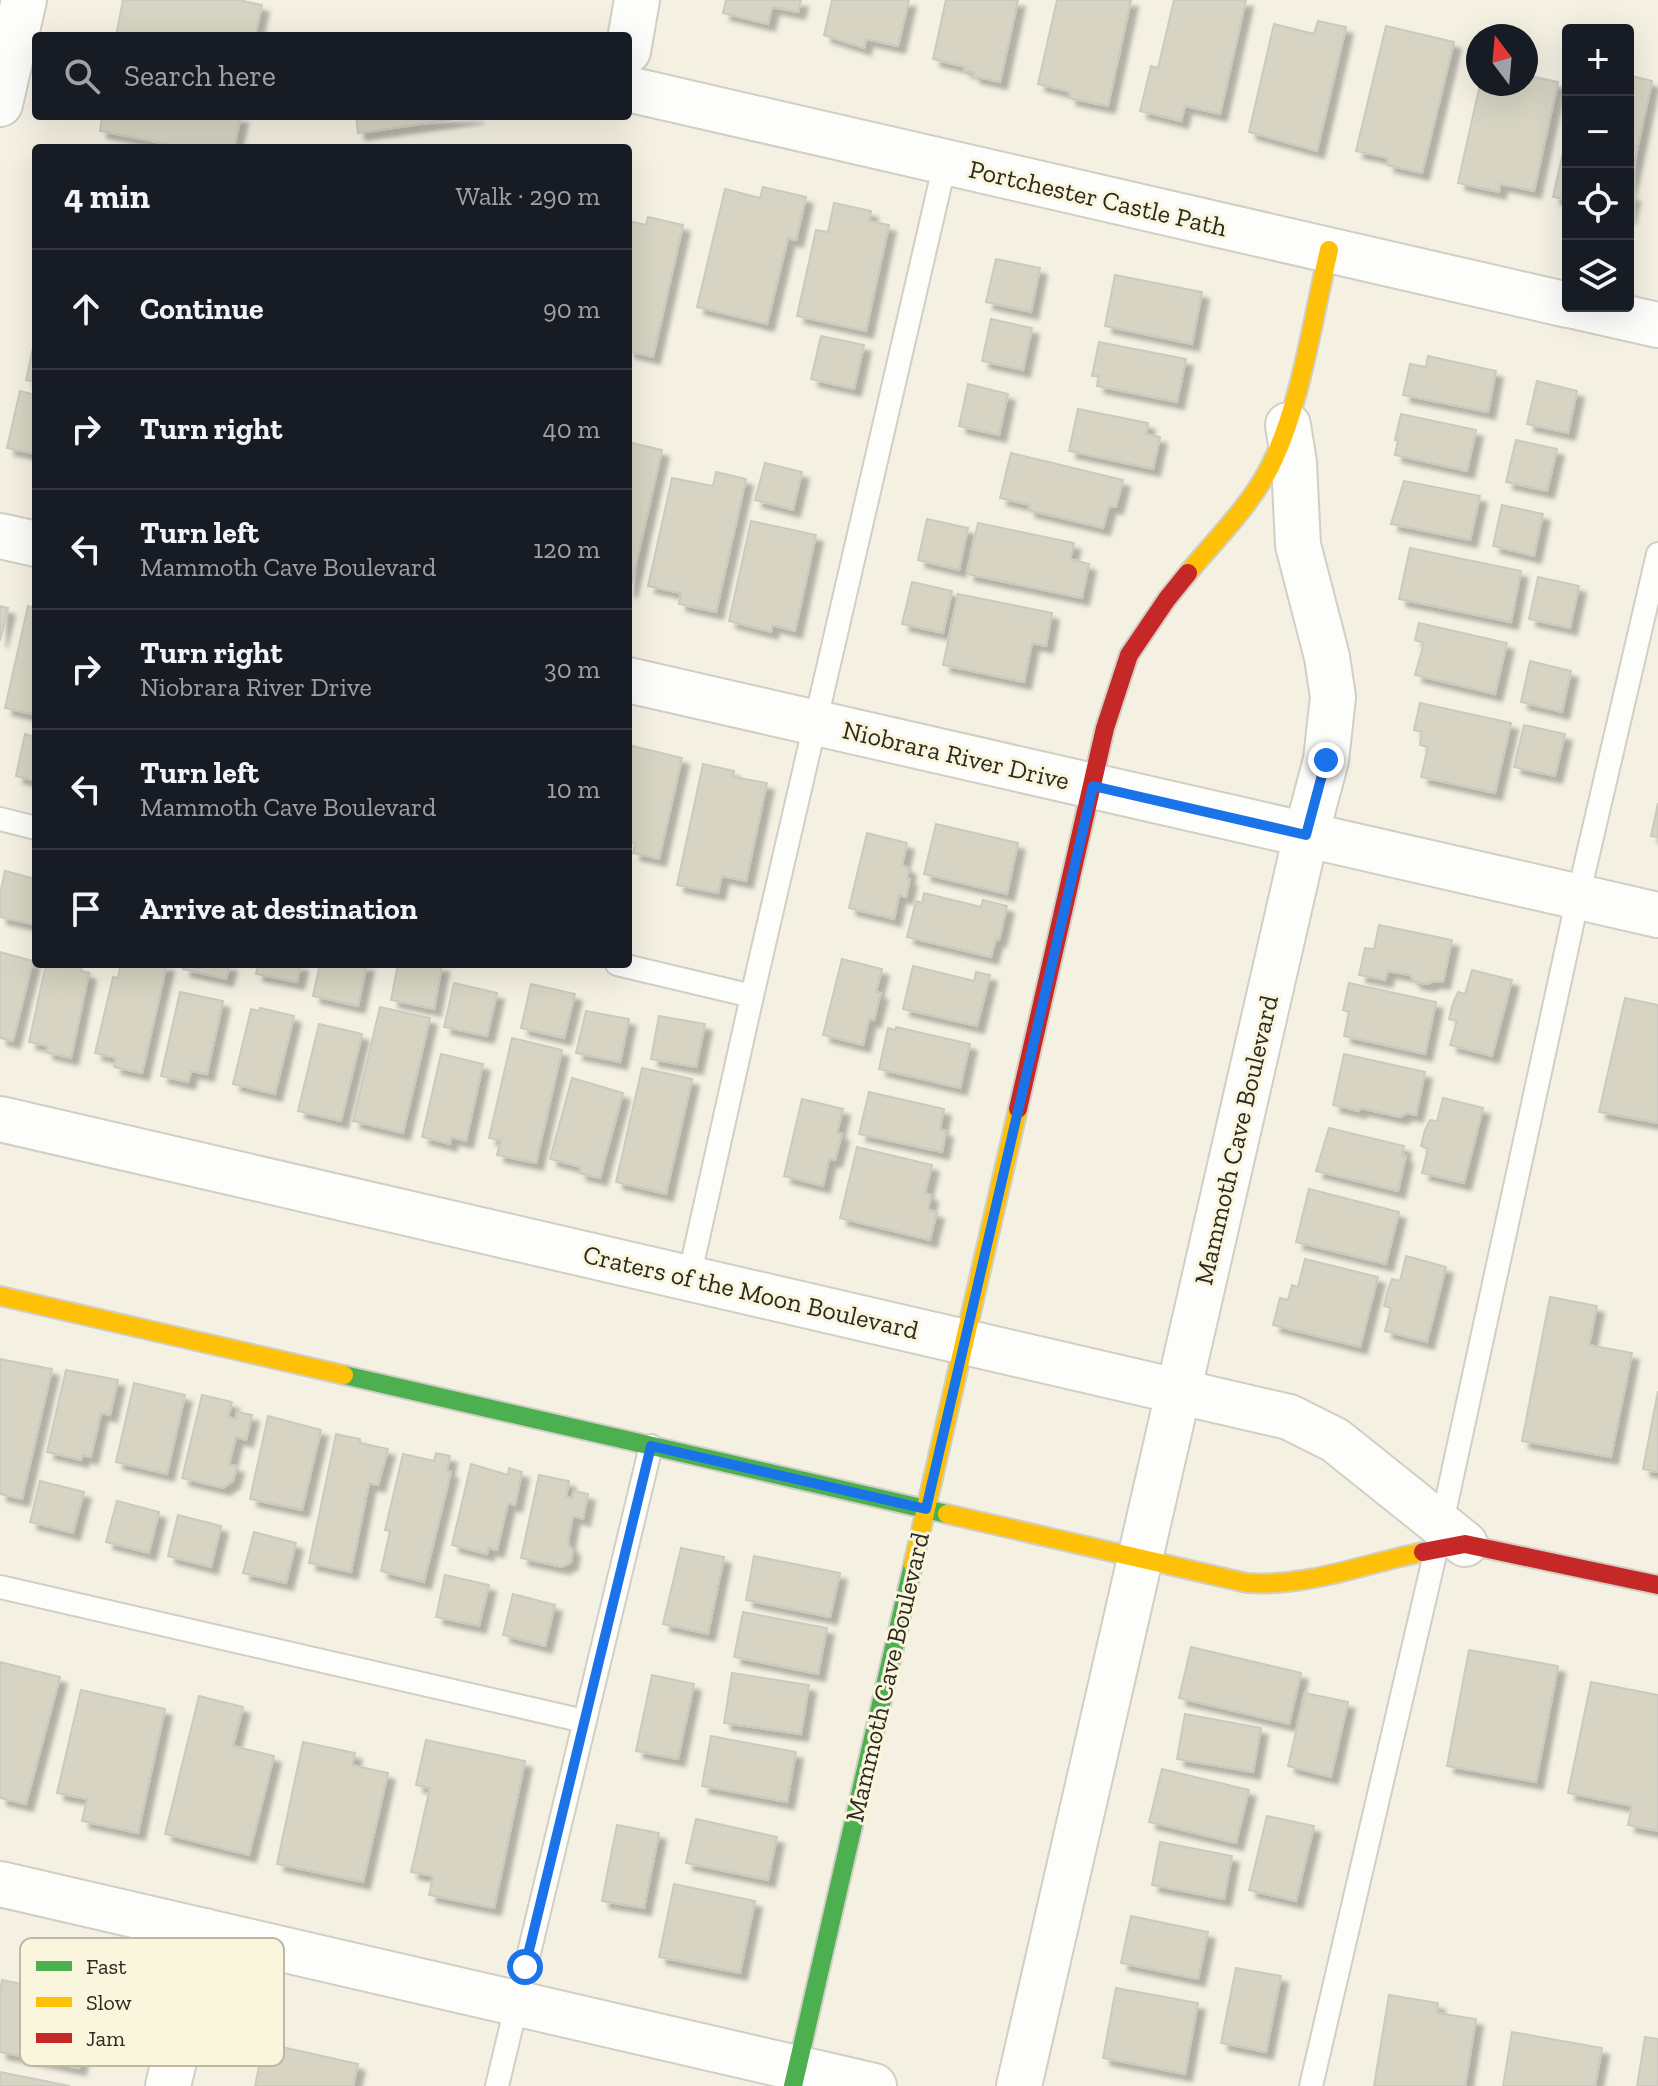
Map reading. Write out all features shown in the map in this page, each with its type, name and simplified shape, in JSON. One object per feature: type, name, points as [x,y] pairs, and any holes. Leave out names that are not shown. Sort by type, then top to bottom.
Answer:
[{"type":"street","points":[[0,104],[24,0]]},
{"type":"street","points":[[631,32],[637,0]]},
{"type":"street","name":"Portchester Castle Path","points":[[632,90],[1562,304]]},
{"type":"street","name":"Mammoth Cave Boulevard","points":[[795,2077],[1114,698],[1129,655],[1167,599],[1251,497],[1270,466],[1288,425],[1329,250]]},
{"type":"street","points":[[1601,312],[1658,325]]},
{"type":"street","name":"Mammoth Cave Boulevard","points":[[1019,2086],[1306,835],[1326,760],[1333,697],[1327,657],[1298,545],[1294,463],[1288,425]]},
{"type":"street","points":[[0,536],[32,543]]},
{"type":"street","name":"Niobrara River Drive","points":[[632,681],[1658,915]]},
{"type":"street","name":"Craters of the Moon Boulevard","points":[[0,1119],[1289,1417],[1335,1440],[1363,1461],[1447,1540]]},
{"type":"street","name":"Craters of the Moon Boulevard","points":[[0,1296],[1247,1583],[1275,1585],[1319,1579],[1447,1540],[1658,1585]]},
{"type":"street","points":[[0,1884],[235,1938]]},
{"type":"street","points":[[203,1938],[205,1931]]},
{"type":"street","points":[[284,1949],[516,2003],[795,2077],[874,2086]]},
{"type":"street","points":[[168,2086],[173,2066]]},
{"type":"lane","points":[[689,1278],[945,163]]},
{"type":"lane","points":[[1311,2086],[1447,1540],[1578,897],[1651,617],[1658,554]]},
{"type":"lane","points":[[0,819],[32,827]]},
{"type":"lane","points":[[632,968],[752,996]]},
{"type":"lane","points":[[497,2086],[651,1446]]},
{"type":"lane","points":[[0,1587],[584,1721]]},
{"type":"building","points":[[123,0],[239,0],[262,5],[256,32],[117,32]]},
{"type":"building","points":[[726,0],[801,0],[798,12],[772,7],[768,24],[723,13]]},
{"type":"building","points":[[832,0],[909,0],[898,46],[866,39],[864,48],[824,35]]},
{"type":"building","points":[[946,0],[1018,0],[1000,82],[973,76],[974,72],[964,70],[965,67],[933,59]]},
{"type":"building","points":[[1057,0],[1131,0],[1108,106],[1069,98],[1070,92],[1038,84]]},
{"type":"building","points":[[1174,0],[1246,0],[1220,114],[1185,106],[1181,121],[1140,111],[1151,66],[1158,68]]},
{"type":"building","points":[[1318,21],[1346,27],[1317,151],[1249,132],[1274,24],[1314,34]]},
{"type":"building","points":[[1386,26],[1454,42],[1422,173],[1387,165],[1388,158],[1356,151]]},
{"type":"building","points":[[1634,76],[1652,81],[1634,164]]},
{"type":"building","points":[[1538,78],[1558,82],[1534,191],[1500,184],[1499,192],[1458,183],[1477,96],[1538,96]]},
{"type":"building","points":[[101,120],[240,120],[235,144],[167,144],[100,131]]},
{"type":"building","points":[[356,120],[449,120],[358,133]]},
{"type":"building","points":[[1562,157],[1562,199],[1553,197]]},
{"type":"building","points":[[763,187],[806,197],[796,240],[788,238],[767,324],[697,307],[725,189],[760,198]]},
{"type":"building","points":[[834,203],[871,211],[869,221],[889,225],[866,331],[797,316],[816,230],[828,232]]},
{"type":"building","points":[[648,217],[683,225],[653,357],[632,352],[632,222],[646,225]]},
{"type":"building","points":[[996,259],[1040,268],[1031,312],[986,302]]},
{"type":"building","points":[[1115,275],[1202,292],[1192,344],[1105,326]]},
{"type":"building","points":[[991,319],[1032,328],[1023,370],[982,361]]},
{"type":"building","points":[[821,336],[864,345],[854,389],[811,379]]},
{"type":"building","points":[[1099,342],[1186,359],[1177,402],[1097,386],[1099,376],[1092,376]]},
{"type":"building","points":[[32,352],[32,381],[26,380]]},
{"type":"building","points":[[1428,356],[1496,371],[1488,412],[1403,395],[1410,364],[1426,367]]},
{"type":"building","points":[[1537,381],[1577,391],[1568,433],[1527,424]]},
{"type":"building","points":[[968,384],[1008,394],[999,435],[959,426]]},
{"type":"building","points":[[20,391],[32,394],[32,453],[7,448]]},
{"type":"building","points":[[1078,409],[1148,423],[1146,434],[1160,437],[1153,469],[1069,451]]},
{"type":"building","points":[[1401,414],[1476,430],[1467,471],[1395,455]]},
{"type":"building","points":[[1516,440],[1557,449],[1547,491],[1506,482]]},
{"type":"building","points":[[632,443],[662,450],[632,581]]},
{"type":"building","points":[[1011,453],[1123,480],[1116,507],[1109,506],[1103,528],[1028,510],[1030,505],[1000,498]]},
{"type":"building","points":[[765,463],[802,472],[793,510],[755,500]]},
{"type":"building","points":[[716,472],[746,479],[716,612],[679,604],[681,593],[648,586],[672,478],[713,486]]},
{"type":"building","points":[[1404,481],[1480,496],[1470,540],[1391,524]]},
{"type":"building","points":[[1502,505],[1543,514],[1534,556],[1493,546]]},
{"type":"building","points":[[927,519],[968,528],[959,570],[918,560]]},
{"type":"building","points":[[751,521],[816,535],[795,631],[772,625],[771,632],[729,621]]},
{"type":"building","points":[[978,523],[1074,543],[1070,559],[1089,564],[1082,598],[967,574]]},
{"type":"building","points":[[1410,548],[1521,571],[1511,622],[1399,599]]},
{"type":"building","points":[[1538,577],[1579,586],[1570,628],[1529,619]]},
{"type":"building","points":[[912,582],[952,591],[943,633],[902,624]]},
{"type":"building","points":[[958,594],[1052,613],[1046,646],[1032,643],[1024,682],[943,665]]},
{"type":"building","points":[[0,606],[8,608],[0,641]]},
{"type":"building","points":[[28,606],[32,607],[32,714],[5,708]]},
{"type":"building","points":[[1419,623],[1507,643],[1495,694],[1415,675],[1424,643],[1415,640]]},
{"type":"building","points":[[1530,661],[1571,671],[1562,712],[1521,702]]},
{"type":"building","points":[[1420,703],[1511,723],[1495,793],[1421,777],[1428,747],[1420,745],[1422,732],[1414,730]]},
{"type":"building","points":[[1524,725],[1565,734],[1555,776],[1514,767]]},
{"type":"building","points":[[25,734],[32,736],[32,780],[16,776]]},
{"type":"building","points":[[632,746],[682,758],[659,859],[633,853],[635,843],[632,842]]},
{"type":"building","points":[[703,764],[734,771],[733,777],[767,783],[746,881],[722,876],[718,893],[677,885]]},
{"type":"building","points":[[1658,803],[1658,837],[1651,836]]},
{"type":"building","points":[[936,824],[1018,843],[1007,894],[924,874]]},
{"type":"building","points":[[867,833],[907,843],[902,865],[909,868],[907,879],[910,879],[906,897],[899,895],[894,919],[849,908]]},
{"type":"building","points":[[5,871],[32,878],[32,924],[0,917],[0,894]]},
{"type":"building","points":[[924,893],[981,907],[983,900],[1007,906],[999,940],[996,939],[991,957],[907,937],[916,901],[922,903]]},
{"type":"building","points":[[1379,925],[1452,940],[1443,982],[1415,982],[1410,975],[1388,971],[1385,980],[1359,975],[1365,948],[1374,949]]},
{"type":"building","points":[[0,952],[32,961],[32,965],[13,1041],[0,1038]]},
{"type":"building","points":[[842,959],[882,969],[876,992],[881,993],[874,1020],[869,1019],[863,1045],[823,1035]]},
{"type":"building","points":[[913,966],[974,981],[976,972],[990,975],[977,1026],[903,1009]]},
{"type":"building","points":[[45,968],[82,968],[81,971],[89,973],[71,1058],[46,1052],[48,1046],[29,1042]]},
{"type":"building","points":[[120,968],[166,968],[142,1073],[114,1067],[116,1058],[95,1053],[113,977],[118,978]]},
{"type":"building","points":[[183,968],[229,968],[226,979]]},
{"type":"building","points":[[257,968],[300,968],[297,982],[256,974]]},
{"type":"building","points":[[319,968],[366,968],[358,1006],[313,996]]},
{"type":"building","points":[[397,968],[441,968],[434,1009],[391,1000]]},
{"type":"building","points":[[1472,970],[1512,980],[1492,1056],[1450,1045],[1457,1021],[1449,1019],[1453,1003],[1458,992],[1465,994]]},
{"type":"building","points":[[454,983],[497,993],[487,1036],[444,1027]]},
{"type":"building","points":[[1349,983],[1436,1002],[1425,1054],[1344,1036],[1349,1012],[1343,1010]]},
{"type":"building","points":[[531,984],[575,994],[564,1038],[521,1028]]},
{"type":"building","points":[[180,992],[223,1001],[207,1074],[191,1071],[188,1082],[161,1076]]},
{"type":"building","points":[[1625,998],[1658,1005],[1658,1123],[1599,1112]]},
{"type":"building","points":[[380,1007],[430,1018],[403,1133],[353,1121]]},
{"type":"building","points":[[260,1008],[294,1016],[275,1094],[233,1084],[251,1009],[259,1011]]},
{"type":"building","points":[[586,1011],[629,1019],[620,1062],[576,1053]]},
{"type":"building","points":[[659,1016],[705,1024],[696,1067],[651,1059]]},
{"type":"building","points":[[319,1024],[362,1034],[341,1121],[298,1111]]},
{"type":"building","points":[[896,1027],[970,1044],[960,1088],[879,1069],[888,1028],[895,1030]]},
{"type":"building","points":[[512,1038],[562,1050],[536,1163],[497,1155],[501,1140],[489,1138]]},
{"type":"building","points":[[441,1054],[483,1064],[466,1141],[451,1137],[450,1144],[422,1137]]},
{"type":"building","points":[[1344,1054],[1425,1072],[1416,1115],[1407,1113],[1400,1117],[1333,1105]]},
{"type":"building","points":[[642,1068],[692,1079],[666,1194],[616,1182]]},
{"type":"building","points":[[572,1078],[623,1093],[600,1178],[579,1173],[581,1167],[550,1159]]},
{"type":"building","points":[[869,1092],[944,1109],[940,1129],[946,1131],[942,1152],[859,1134]]},
{"type":"building","points":[[1443,1098],[1483,1108],[1464,1183],[1422,1173],[1428,1149],[1421,1146],[1425,1130],[1430,1120],[1437,1121]]},
{"type":"building","points":[[802,1099],[843,1109],[837,1133],[842,1134],[835,1160],[829,1159],[823,1186],[784,1176]]},
{"type":"building","points":[[1329,1128],[1404,1146],[1402,1155],[1406,1156],[1398,1191],[1316,1171]]},
{"type":"building","points":[[857,1147],[932,1165],[925,1193],[931,1195],[928,1210],[937,1212],[930,1240],[840,1218]]},
{"type":"building","points":[[1309,1189],[1399,1212],[1386,1264],[1296,1242]]},
{"type":"building","points":[[1406,1256],[1446,1267],[1427,1342],[1385,1331],[1391,1308],[1384,1306],[1388,1290],[1392,1279],[1400,1281]]},
{"type":"building","points":[[1305,1259],[1378,1277],[1360,1347],[1273,1325],[1280,1298],[1288,1300],[1292,1285],[1298,1287]]},
{"type":"building","points":[[1550,1297],[1597,1306],[1589,1345],[1632,1353],[1611,1457],[1522,1441]]},
{"type":"building","points":[[0,1359],[52,1369],[22,1499],[0,1494]]},
{"type":"building","points":[[66,1370],[118,1380],[110,1415],[101,1413],[91,1457],[83,1455],[81,1460],[47,1452]]},
{"type":"building","points":[[134,1383],[185,1395],[167,1474],[116,1462]]},
{"type":"building","points":[[1658,1391],[1658,1472],[1643,1469]]},
{"type":"building","points":[[202,1395],[232,1402],[228,1417],[236,1419],[237,1412],[252,1415],[246,1440],[236,1437],[229,1465],[237,1466],[233,1481],[223,1488],[182,1478]]},
{"type":"building","points":[[268,1416],[321,1430],[302,1510],[250,1499]]},
{"type":"building","points":[[336,1434],[388,1449],[378,1485],[369,1483],[351,1572],[309,1563]]},
{"type":"building","points":[[436,1453],[450,1456],[447,1471],[451,1472],[424,1582],[381,1571],[390,1531],[385,1530],[403,1454],[434,1461]]},
{"type":"building","points":[[471,1464],[508,1475],[509,1468],[522,1472],[515,1505],[508,1503],[497,1550],[488,1548],[487,1554],[452,1545]]},
{"type":"building","points":[[539,1475],[569,1481],[566,1497],[572,1498],[574,1491],[588,1494],[583,1519],[573,1516],[568,1541],[573,1549],[571,1562],[562,1567],[521,1558]]},
{"type":"building","points":[[40,1481],[84,1492],[73,1533],[30,1522]]},
{"type":"building","points":[[117,1501],[159,1512],[149,1553],[106,1542]]},
{"type":"building","points":[[178,1515],[221,1526],[211,1567],[168,1556]]},
{"type":"building","points":[[254,1532],[296,1543],[286,1583],[243,1573]]},
{"type":"building","points":[[681,1548],[724,1557],[708,1634],[663,1624]]},
{"type":"building","points":[[754,1556],[840,1573],[830,1617],[746,1600]]},
{"type":"building","points":[[445,1575],[489,1585],[479,1626],[436,1617]]},
{"type":"building","points":[[513,1594],[555,1605],[545,1646],[503,1635]]},
{"type":"building","points":[[743,1612],[827,1628],[818,1674],[734,1657]]},
{"type":"building","points":[[1191,1647],[1301,1673],[1289,1724],[1179,1698]]},
{"type":"building","points":[[1469,1650],[1558,1666],[1536,1782],[1447,1766]]},
{"type":"building","points":[[0,1662],[60,1677],[26,1804],[0,1798]]},
{"type":"building","points":[[732,1673],[809,1685],[801,1734],[724,1723]]},
{"type":"building","points":[[652,1675],[694,1684],[678,1759],[636,1751]]},
{"type":"building","points":[[1591,1682],[1658,1695],[1658,1831],[1628,1825],[1632,1806],[1568,1793]]},
{"type":"building","points":[[81,1690],[165,1709],[138,1833],[82,1821],[87,1799],[57,1793]]},
{"type":"building","points":[[1305,1693],[1348,1702],[1331,1777],[1288,1766]]},
{"type":"building","points":[[199,1696],[243,1707],[233,1746],[274,1756],[249,1855],[165,1834]]},
{"type":"building","points":[[1185,1714],[1261,1728],[1253,1772],[1177,1759]]},
{"type":"building","points":[[711,1736],[796,1752],[787,1802],[702,1786]]},
{"type":"building","points":[[426,1740],[525,1761],[494,1908],[429,1895],[433,1876],[411,1872],[430,1788],[416,1785]]},
{"type":"building","points":[[303,1742],[355,1753],[352,1765],[388,1773],[363,1882],[277,1864]]},
{"type":"building","points":[[1162,1769],[1249,1790],[1236,1843],[1149,1822]]},
{"type":"building","points":[[1267,1816],[1314,1826],[1296,1901],[1249,1890]]},
{"type":"building","points":[[696,1819],[777,1837],[768,1880],[686,1863]]},
{"type":"building","points":[[617,1825],[659,1833],[644,1908],[602,1901]]},
{"type":"building","points":[[1160,1842],[1232,1856],[1224,1899],[1152,1885]]},
{"type":"building","points":[[674,1884],[755,1901],[740,1973],[659,1957]]},
{"type":"building","points":[[1131,1916],[1208,1932],[1198,1979],[1121,1963]]},
{"type":"building","points":[[1236,1968],[1281,1976],[1266,2052],[1221,2043]]},
{"type":"building","points":[[2,1980],[20,1984],[20,2056],[0,2052]]},
{"type":"building","points":[[1116,1988],[1198,2003],[1185,2074],[1103,2058]]},
{"type":"building","points":[[1389,1995],[1438,2003],[1437,2013],[1476,2019],[1465,2086],[1374,2086]]},
{"type":"building","points":[[1512,2032],[1602,2048],[1595,2086],[1503,2086]]},
{"type":"building","points":[[1645,2037],[1658,2039],[1658,2086],[1637,2086]]},
{"type":"building","points":[[284,2047],[358,2064],[353,2086],[255,2086],[259,2066],[284,2066]]},
{"type":"building","points":[[0,2072],[70,2086],[0,2086]]},
{"type":"traffic: fast","points":[[344,1375],[947,1514]]},
{"type":"traffic: fast","points":[[793,2086],[913,1565]]},
{"type":"traffic: slow","points":[[1188,573],[1244,508],[1271,465],[1298,388],[1329,250]]},
{"type":"traffic: slow","points":[[913,1565],[1018,1109]]},
{"type":"traffic: slow","points":[[0,1296],[344,1375]]},
{"type":"traffic: slow","points":[[947,1514],[1247,1583],[1292,1582],[1423,1552]]},
{"type":"traffic: jam","points":[[1018,1109],[1105,728],[1129,655],[1188,573]]},
{"type":"traffic: jam","points":[[1423,1552],[1465,1544],[1658,1585]]},
{"type":"route","points":[[525,1967],[651,1446],[926,1509],[1093,786],[1306,835],[1326,760]]}]
